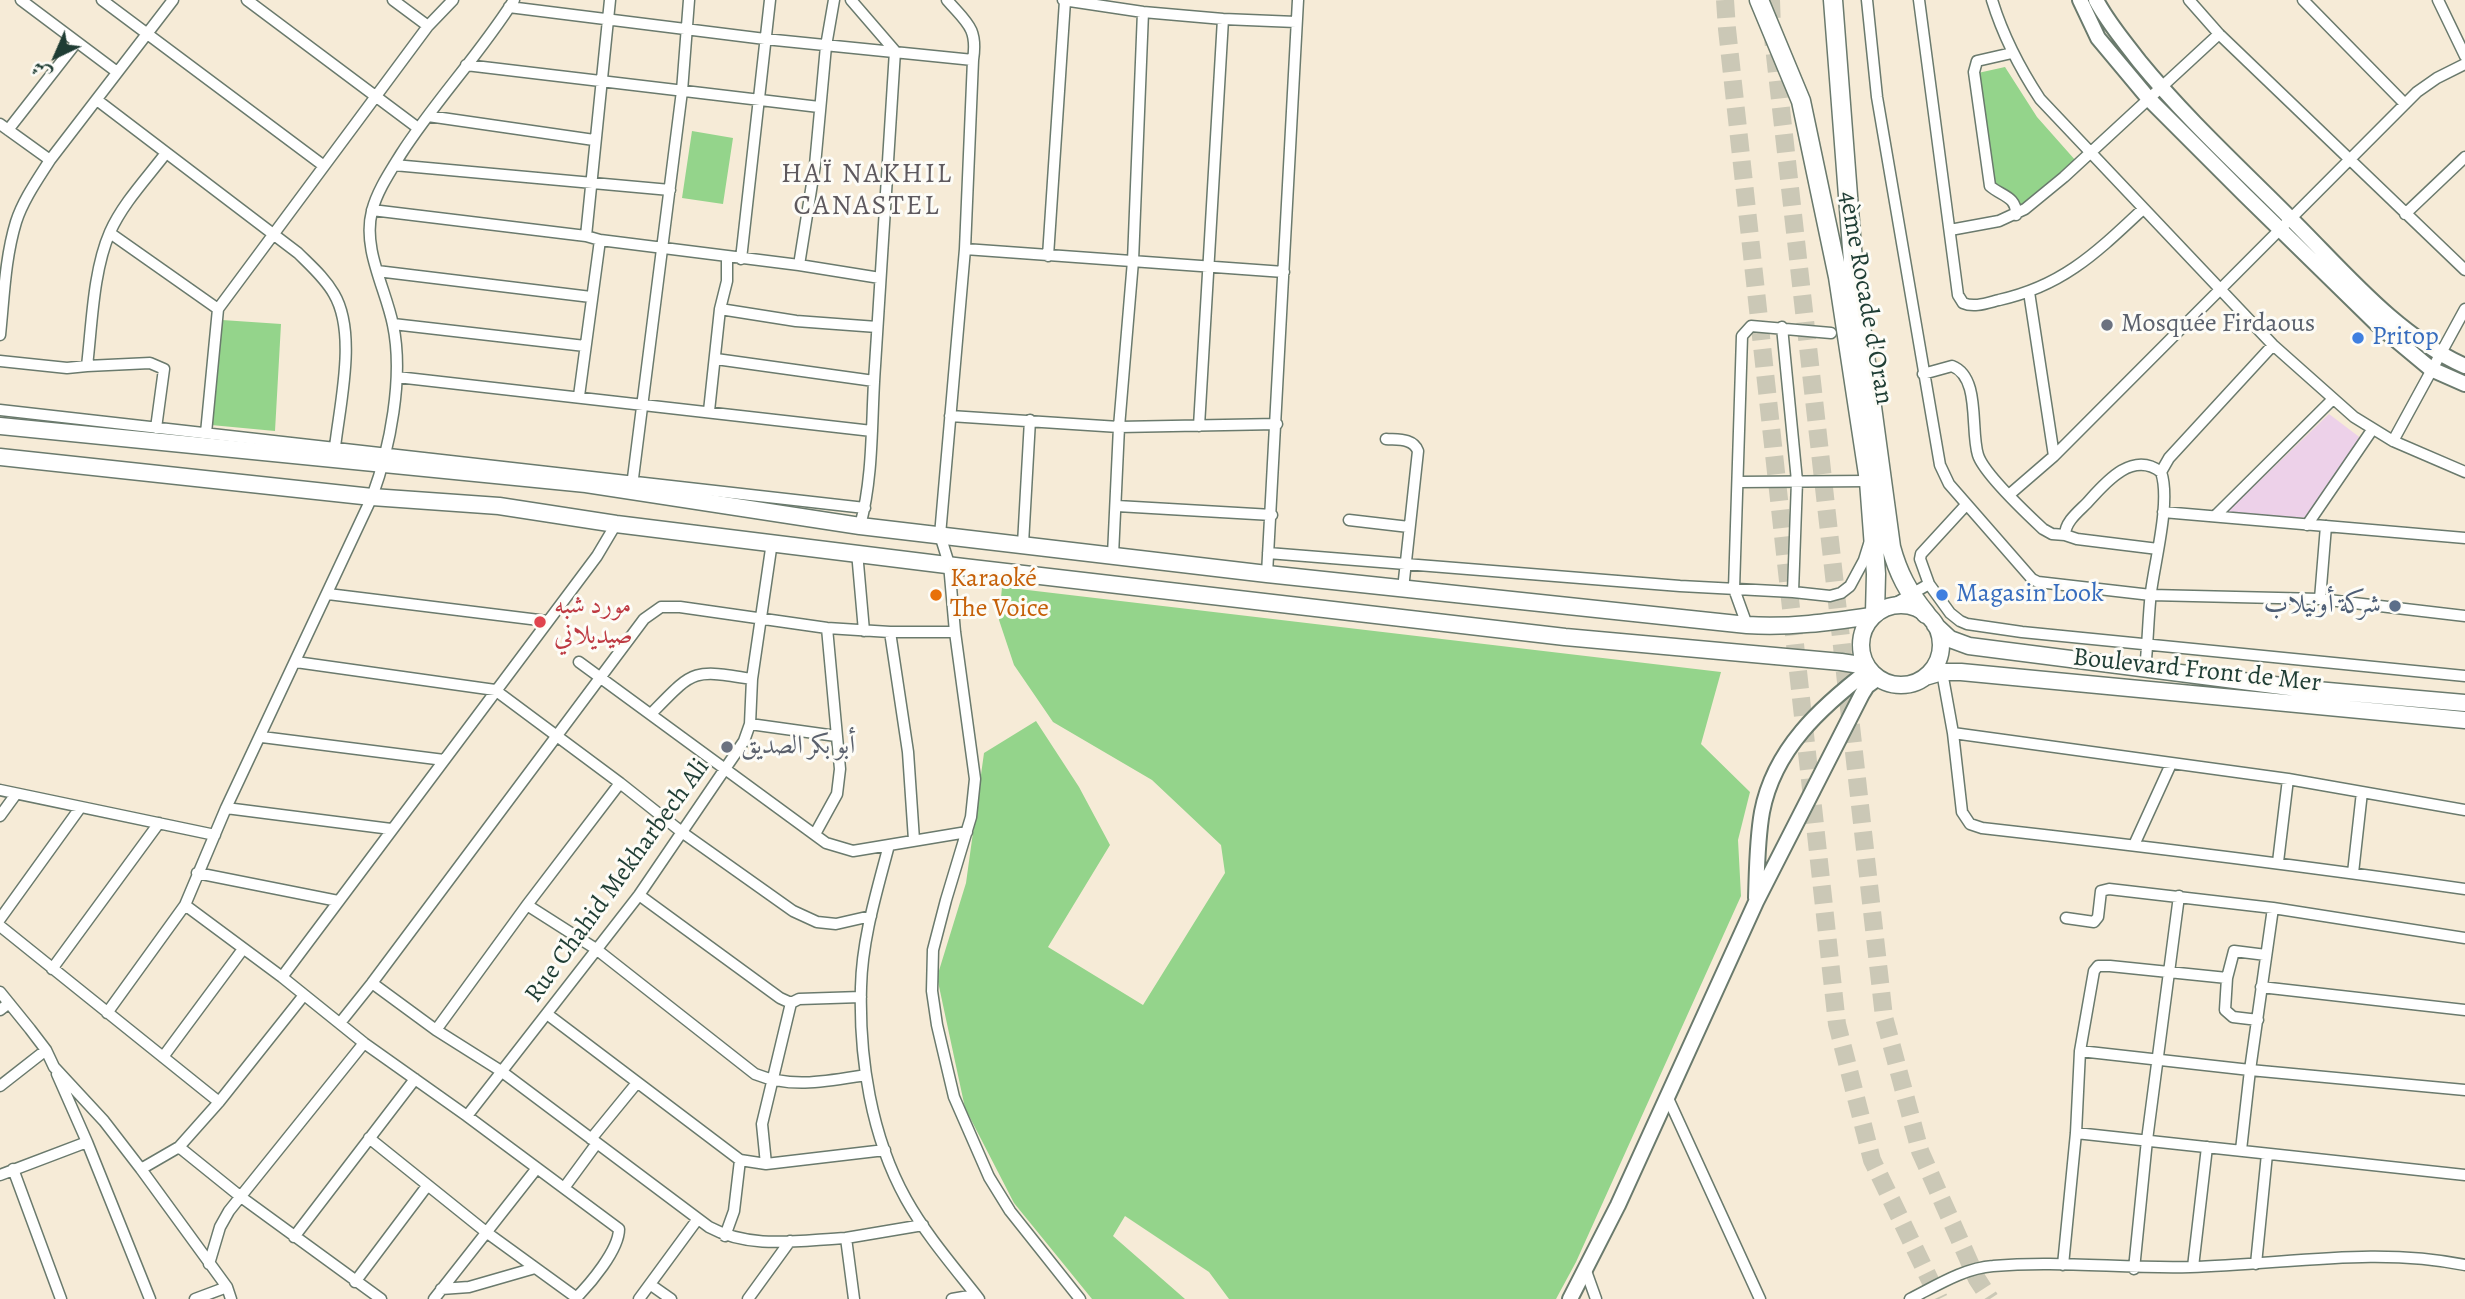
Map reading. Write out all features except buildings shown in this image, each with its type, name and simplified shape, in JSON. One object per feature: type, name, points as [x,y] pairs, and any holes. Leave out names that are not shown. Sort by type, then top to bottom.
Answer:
[{"type":"highway","name":"4ème Rocade d'Oran","points":[[1759,0],[1801,101],[1838,277],[1869,481],[1878,612]]},
{"type":"highway","name":"4ème Rocade d'Oran","points":[[1833,0],[1854,274],[1891,547],[1898,571],[1910,595],[1930,619]]},
{"type":"main road","points":[[2080,0],[2098,38],[2149,99],[2384,311],[2438,354],[2465,366]]},
{"type":"main road","points":[[2096,0],[2109,24],[2161,89],[2376,324],[2431,369],[2465,384]]},
{"type":"main road","points":[[0,426],[385,459],[632,485],[860,526],[1267,574],[1747,625],[1771,627],[1809,624],[1908,606],[1930,619],[1950,639],[1969,646],[2305,689],[2465,703]]},
{"type":"main road","points":[[0,457],[372,497],[499,506],[616,524],[1565,637],[1841,662],[1871,671],[1896,685],[1916,682],[1933,669],[1941,647],[1930,619]]},
{"type":"main road","points":[[1570,1299],[1586,1271],[1756,902],[1867,686],[1871,671],[1862,654],[1861,642],[1864,629],[1878,612]]},
{"type":"main road","points":[[1756,902],[1762,810],[1775,773],[1801,732],[1846,687],[1871,671]]},
{"type":"main road","name":"Boulevard Front de Mer","points":[[1925,677],[1942,672],[1961,672],[2465,720]]},
{"type":"street","points":[[21,0],[117,72]]},
{"type":"street","points":[[102,0],[324,166]]},
{"type":"street","points":[[0,334],[9,251],[17,219],[50,160],[173,0]]},
{"type":"street","points":[[247,0],[418,128]]},
{"type":"street","points":[[393,0],[428,26]]},
{"type":"street","points":[[206,433],[218,309],[428,26],[453,0]]},
{"type":"street","points":[[586,236],[610,0]]},
{"type":"street","points":[[689,0],[682,90],[632,485],[865,508]]},
{"type":"street","points":[[741,259],[770,0]]},
{"type":"street","points":[[799,265],[815,165],[826,46],[834,0]]},
{"type":"street","points":[[851,0],[895,51],[872,431],[865,508],[860,526]]},
{"type":"street","points":[[947,0],[975,36],[965,249],[940,535],[949,564],[955,632],[975,779],[974,805],[933,950],[932,991],[954,1097],[989,1177],[1010,1211],[1080,1299]]},
{"type":"street","points":[[1267,574],[1298,0]]},
{"type":"street","points":[[1867,0],[1877,97],[1940,464],[1949,484],[1966,505],[2035,581],[2151,595],[2320,599],[2465,616]]},
{"type":"street","points":[[1919,0],[1958,295],[1963,303],[1975,305],[2029,292],[2079,266],[2143,209]]},
{"type":"street","points":[[1992,0],[1999,25],[2012,53],[2040,99],[2273,345],[2372,430],[2465,472]]},
{"type":"street","points":[[2189,0],[2219,34],[2464,268]]},
{"type":"street","points":[[2303,0],[2405,104]]},
{"type":"street","points":[[2438,0],[2465,56]]},
{"type":"street","points":[[1048,256],[1064,1],[1143,12],[1296,22]]},
{"type":"street","points":[[107,1013],[185,905],[226,808],[262,737],[372,497],[385,459],[397,377],[393,324],[377,271],[371,239],[372,210],[394,165],[418,128],[512,4],[765,39],[973,60]]},
{"type":"street","points":[[1113,555],[1119,428],[1133,261],[1143,12]]},
{"type":"street","points":[[1199,426],[1223,19]]},
{"type":"street","points":[[1950,230],[2016,215],[2049,191],[2219,34]]},
{"type":"street","points":[[50,160],[4,127],[76,43]]},
{"type":"street","points":[[2012,53],[1977,61],[1974,72],[1990,186],[2013,201],[2016,215]]},
{"type":"street","points":[[2010,494],[2054,456],[2405,104],[2437,78],[2465,64]]},
{"type":"street","points":[[466,65],[819,107]]},
{"type":"street","points":[[97,100],[298,253],[335,295],[346,326],[335,447]]},
{"type":"street","points":[[428,116],[594,140]]},
{"type":"street","points":[[87,366],[101,260],[110,233],[122,209],[166,153]]},
{"type":"street","points":[[2405,214],[2465,157]]},
{"type":"street","points":[[394,165],[670,190]]},
{"type":"street","points":[[372,210],[586,236],[880,278]]},
{"type":"street","points":[[110,233],[218,309]]},
{"type":"street","points":[[579,396],[600,240]]},
{"type":"street","points":[[965,249],[1284,272]]},
{"type":"street","points":[[709,411],[720,309],[727,281],[727,258]]},
{"type":"street","points":[[377,271],[591,297]]},
{"type":"street","points":[[2029,292],[2054,456]]},
{"type":"street","points":[[720,309],[796,321],[877,327]]},
{"type":"street","points":[[2393,441],[2438,354],[2465,309]]},
{"type":"street","points":[[393,324],[585,346]]},
{"type":"street","points":[[1747,625],[1734,589],[1742,336],[1751,326],[1831,333]]},
{"type":"street","points":[[1782,327],[1797,481],[1793,592]]},
{"type":"street","points":[[2145,669],[2151,595],[2163,512],[2161,472],[2169,458],[2273,345]]},
{"type":"street","points":[[716,359],[874,380]]},
{"type":"street","points":[[0,361],[67,368],[150,363],[164,369],[156,428]]},
{"type":"street","points":[[1923,374],[1952,366],[1962,370],[1969,382],[1978,456],[1989,473],[2043,529],[2052,534],[2077,539],[2158,549]]},
{"type":"street","points":[[397,377],[872,431]]},
{"type":"street","points":[[2216,516],[2333,399]]},
{"type":"street","points":[[0,410],[335,447],[385,459]]},
{"type":"street","points":[[950,416],[1119,428],[1277,424]]},
{"type":"street","points":[[1023,544],[1030,421]]},
{"type":"street","points":[[2308,525],[2372,430]]},
{"type":"street","points":[[1386,439],[1408,440],[1418,448],[1403,589]]},
{"type":"street","points":[[2065,535],[2070,521],[2103,484],[2116,474],[2128,467],[2143,464],[2153,466],[2161,472]]},
{"type":"street","points":[[1739,482],[1869,481]]},
{"type":"street","points":[[1966,505],[1921,554],[1920,559],[1929,584],[1950,613],[1967,624],[2022,632],[2465,676]]},
{"type":"street","points":[[1117,506],[1272,514]]},
{"type":"street","points":[[2163,512],[2465,538]]},
{"type":"street","points":[[1349,520],[1409,527]]},
{"type":"street","points":[[282,978],[597,556],[616,524]]},
{"type":"street","points":[[2320,599],[2326,526]]},
{"type":"street","points":[[1268,553],[1830,596],[1841,593],[1856,578],[1872,536]]},
{"type":"street","name":"Rue Chahid Mekharbech Ali","points":[[467,1116],[639,895],[744,741],[750,724],[752,679],[772,542]]},
{"type":"street","points":[[857,552],[864,631]]},
{"type":"street","points":[[1878,612],[1929,584]]},
{"type":"street","points":[[328,594],[547,621]]},
{"type":"street","points":[[340,1023],[599,677],[644,619],[661,607],[680,607],[827,628],[955,632]]},
{"type":"street","points":[[815,834],[837,794],[840,756],[827,628]]},
{"type":"street","points":[[890,632],[908,752],[914,840]]},
{"type":"street","points":[[296,662],[495,691],[683,833],[793,911],[817,922],[836,924],[871,916]]},
{"type":"street","points":[[579,662],[826,843],[853,851],[967,832]]},
{"type":"street","points":[[1942,672],[1962,812],[1970,824],[1982,828],[2278,862],[2465,889]]},
{"type":"street","points":[[651,713],[691,677],[713,673],[752,679]]},
{"type":"street","points":[[750,724],[836,737]]},
{"type":"street","points":[[1952,733],[2288,779],[2465,810]]},
{"type":"street","points":[[262,737],[444,760]]},
{"type":"street","points":[[2134,845],[2171,764]]},
{"type":"street","points":[[2278,862],[2288,779]]},
{"type":"street","points":[[436,1030],[620,783]]},
{"type":"street","points":[[0,790],[215,835]]},
{"type":"street","points":[[2353,873],[2362,792]]},
{"type":"street","points":[[0,816],[16,794]]},
{"type":"street","points":[[0,919],[80,808]]},
{"type":"street","points":[[226,808],[391,829]]},
{"type":"street","points":[[52,969],[159,823]]},
{"type":"street","points":[[889,845],[871,916],[861,997],[866,1075],[885,1150],[906,1199],[977,1297]]},
{"type":"street","points":[[197,873],[338,901]]},
{"type":"street","points":[[2066,918],[2092,922],[2096,920],[2104,889],[2273,908],[2465,938]]},
{"type":"street","points":[[639,895],[780,998],[791,1003]]},
{"type":"street","points":[[2134,1269],[2147,1140],[2179,896]]},
{"type":"street","points":[[185,905],[364,1043],[619,1229],[619,1236],[612,1252],[576,1298],[486,1232],[369,1138]]},
{"type":"street","points":[[527,905],[596,949],[755,1074],[773,1081],[819,1083],[866,1075]]},
{"type":"street","points":[[2241,1150],[2273,908]]},
{"type":"street","points":[[0,926],[219,1102]]},
{"type":"street","points":[[163,1057],[243,949]]},
{"type":"street","points":[[2258,1020],[2229,1015],[2224,1008],[2227,978],[2234,951],[2266,955]]},
{"type":"street","points":[[2063,1265],[2076,1133],[2080,1051],[2091,978],[2098,966],[2227,978]]},
{"type":"street","points":[[372,983],[436,1030],[501,1071],[697,1220],[725,1236],[743,1241],[846,1238],[923,1225]]},
{"type":"street","points":[[2261,987],[2465,1010]]},
{"type":"street","points":[[0,992],[4,1006],[46,1050],[87,1142],[150,1299]]},
{"type":"street","points":[[141,1169],[179,1147],[219,1102],[304,995]]},
{"type":"street","points":[[791,1003],[799,999],[861,997]]},
{"type":"street","points":[[766,1164],[762,1124],[791,1003]]},
{"type":"street","points":[[547,1014],[636,1084],[740,1160],[766,1164],[885,1150]]},
{"type":"street","points":[[209,1264],[220,1227],[229,1211],[364,1043]]},
{"type":"street","points":[[0,1086],[46,1050]]},
{"type":"street","points":[[2080,1051],[2465,1090]]},
{"type":"street","points":[[54,1067],[104,1121],[141,1169],[226,1287],[231,1299]]},
{"type":"street","points":[[295,1237],[415,1079]]},
{"type":"street","points":[[564,1188],[636,1084]]},
{"type":"street","points":[[1667,1096],[1760,1299]]},
{"type":"street","points":[[2076,1133],[2465,1175]]},
{"type":"street","points":[[0,1175],[87,1142]]},
{"type":"street","points":[[179,1147],[241,1197],[381,1299]]},
{"type":"street","points":[[2193,1267],[2207,1147]]},
{"type":"street","points":[[2256,1264],[2267,1154]]},
{"type":"street","points":[[725,1236],[734,1211],[740,1160]]},
{"type":"street","points":[[435,1299],[537,1168]]},
{"type":"street","points":[[13,1169],[61,1299]]},
{"type":"street","points":[[355,1282],[427,1186]]},
{"type":"street","points":[[639,1299],[697,1220]]},
{"type":"street","points":[[846,1238],[854,1299]]},
{"type":"street","points":[[748,1299],[790,1241]]},
{"type":"street","points":[[1910,1299],[1966,1272],[1992,1266],[2063,1265],[2134,1269],[2256,1264],[2359,1255],[2439,1260],[2465,1265]]},
{"type":"street","points":[[441,1289],[469,1287],[536,1268]]},
{"type":"street","points":[[1586,1271],[1596,1299]]},
{"type":"street","points":[[651,1284],[671,1299]]},
{"type":"street","points":[[195,1299],[226,1287]]},
{"type":"street","points":[[952,1299],[977,1297]]},
{"type":"shaded area","points":[[2329,414],[2362,439],[2307,518],[2226,513]]},
{"type":"green space","points":[[2005,67],[2037,117],[2076,161],[2028,202],[2015,208],[1994,192],[1978,73]]},
{"type":"green space","points":[[692,131],[733,138],[723,204],[682,198]]},
{"type":"green space","points":[[222,320],[281,324],[275,431],[211,425]]},
{"type":"green space","points":[[1002,587],[1721,672],[1701,744],[1750,792],[1738,840],[1741,896],[1576,1262],[1556,1299],[1229,1299],[1209,1272],[1125,1216],[1113,1236],[1185,1299],[1092,1299],[1014,1203],[965,1108],[937,977],[966,883],[984,753],[1036,721],[1079,787],[1110,845],[1048,947],[1143,1005],[1225,873],[1221,845],[1152,780],[1053,722],[1014,665],[999,620]]},
{"type":"tunnel","points":[[1725,0],[1837,1024],[1872,1160],[1939,1299]]},
{"type":"tunnel","points":[[1771,0],[1772,29],[1884,1017],[1920,1151],[1977,1279],[1990,1299]]},
{"type":"place","name":"Mosquée Firdaous","points":[[2107,325]]},
{"type":"place","name":"Pritop","points":[[2358,338]]},
{"type":"place","name":"Karaoké The Voice","points":[[936,595]]},
{"type":"place","name":"Magasin Look","points":[[1942,595]]},
{"type":"place","name":"شركة أونيلاب","points":[[2395,606]]},
{"type":"place","name":"مورد شبه صيديلاني","points":[[540,622]]},
{"type":"place","name":"أبو بكر الصديق","points":[[727,747]]},
{"type":"district","name":"HAÏ NAKHIL CANASTEL","points":[[867,191]]}]
